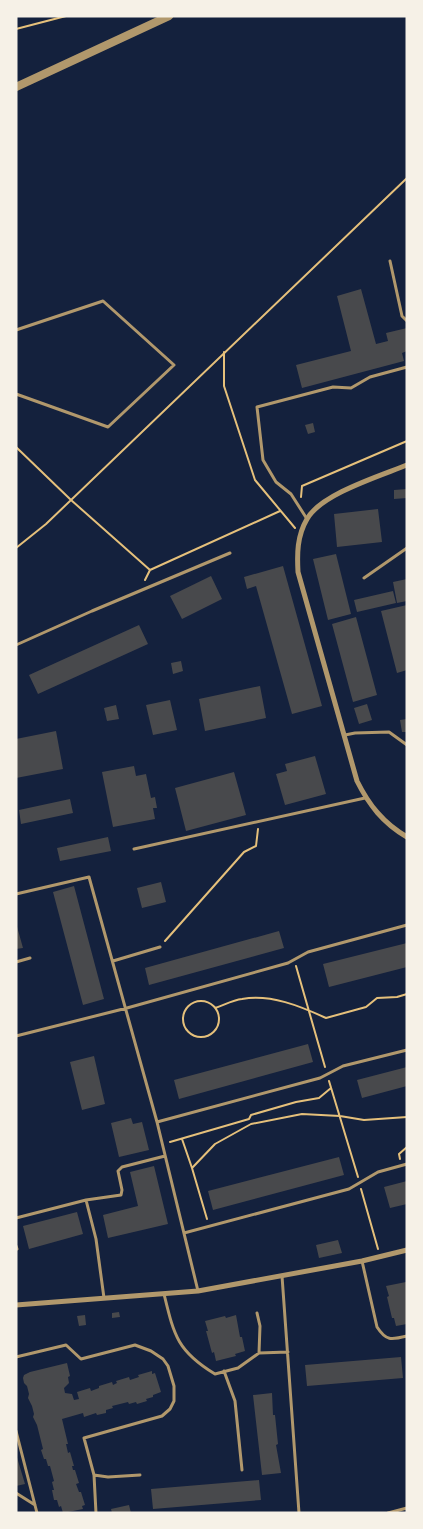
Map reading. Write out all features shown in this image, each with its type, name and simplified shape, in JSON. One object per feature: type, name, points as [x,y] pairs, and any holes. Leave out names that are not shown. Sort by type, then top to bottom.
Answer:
[{"type":"street","points":[[16,86],[169,16]]},
{"type":"street","points":[[407,465],[351,488],[320,505],[307,519],[300,535],[297,552],[298,572],[357,780],[366,798],[378,815],[395,830],[407,837]]},
{"type":"street","points":[[16,1305],[198,1291],[362,1261],[407,1250]]},
{"type":"lane","points":[[390,262],[402,316],[407,321]]},
{"type":"lane","points":[[16,330],[103,301],[174,364],[108,427],[16,394]]},
{"type":"lane","points":[[307,519],[291,494],[276,482],[263,460],[257,407],[333,387],[350,388],[370,377],[407,367]]},
{"type":"lane","points":[[364,578],[407,548]]},
{"type":"lane","points":[[16,645],[230,553]]},
{"type":"lane","points":[[344,735],[389,732],[407,745]]},
{"type":"lane","points":[[134,849],[366,798]]},
{"type":"lane","points":[[16,894],[89,877],[158,1122],[198,1291]]},
{"type":"lane","points":[[16,1036],[127,1008],[278,966],[308,952],[407,925]]},
{"type":"lane","points":[[113,961],[160,947]]},
{"type":"lane","points":[[16,962],[30,958]]},
{"type":"lane","points":[[158,1122],[320,1078],[343,1066],[407,1050]]},
{"type":"lane","points":[[16,1218],[86,1200],[121,1195],[122,1190],[118,1171],[122,1167],[166,1156]]},
{"type":"lane","points":[[184,1233],[349,1189],[378,1172],[407,1164]]},
{"type":"lane","points":[[86,1200],[96,1239],[104,1298]]},
{"type":"lane","points":[[362,1261],[377,1327],[383,1336],[392,1340],[407,1336]]},
{"type":"lane","points":[[282,1276],[299,1513]]},
{"type":"lane","points":[[164,1294],[170,1318],[180,1343],[198,1364],[215,1374],[238,1368],[259,1353],[288,1352]]},
{"type":"lane","points":[[256,1313],[260,1326],[259,1353]]},
{"type":"lane","points":[[16,1357],[66,1345],[81,1359],[135,1345],[151,1351],[163,1359],[168,1366],[174,1386],[174,1401],[165,1414],[84,1438],[94,1475],[96,1513]]},
{"type":"lane","points":[[224,1371],[234,1401],[242,1470]]},
{"type":"lane","points":[[16,1431],[37,1513]]},
{"type":"lane","points":[[94,1475],[108,1477],[140,1475]]},
{"type":"lane","points":[[16,1493],[35,1505]]},
{"type":"lane","points":[[388,1513],[407,1508]]},
{"type":"path","points":[[16,29],[65,16]]},
{"type":"path","points":[[16,548],[46,524],[407,178]]},
{"type":"path","points":[[224,352],[224,386],[255,480],[300,535]]},
{"type":"path","points":[[300,509],[302,486],[407,441]]},
{"type":"path","points":[[16,447],[71,500],[150,570]]},
{"type":"path","points":[[139,592],[150,570],[280,511]]},
{"type":"path","points":[[160,947],[244,852],[256,846],[259,822]]},
{"type":"path","points":[[294,960],[380,1256]]},
{"type":"path","points":[[215,1008],[241,998],[271,998],[326,1018],[366,1007],[377,998],[397,997],[407,994]]},
{"type":"path","points":[[199,1000],[215,1008],[219,1021],[216,1030],[199,1037],[187,1030],[183,1016],[190,1004],[199,1000]]},
{"type":"path","points":[[162,1143],[249,1119],[251,1115],[296,1102],[319,1098],[332,1088]]},
{"type":"path","points":[[192,1168],[215,1144],[252,1124],[302,1114],[340,1116],[364,1120],[407,1117]]},
{"type":"path","points":[[182,1138],[209,1226]]},
{"type":"path","points":[[402,1166],[399,1154],[407,1147]]},
{"type":"building","points":[[361,289],[376,344],[388,341],[386,333],[407,328],[407,351],[402,353],[404,361],[302,388],[296,365],[351,351],[337,296]]},
{"type":"building","points":[[313,423],[315,432],[308,434],[305,425]]},
{"type":"building","points":[[407,489],[407,498],[394,499],[394,490]]},
{"type":"building","points":[[378,509],[382,542],[337,547],[334,514]]},
{"type":"building","points":[[336,554],[351,614],[328,620],[313,559]]},
{"type":"building","points":[[283,566],[322,706],[292,714],[256,586],[247,589],[244,577]]},
{"type":"building","points":[[211,576],[222,599],[182,619],[170,596]]},
{"type":"building","points":[[407,579],[407,601],[397,603],[393,582]]},
{"type":"building","points":[[393,591],[396,603],[357,612],[354,600]]},
{"type":"building","points":[[407,605],[407,670],[397,673],[381,611]]},
{"type":"building","points":[[356,617],[377,695],[353,702],[332,624]]},
{"type":"building","points":[[139,625],[148,644],[38,694],[29,675]]},
{"type":"building","points":[[181,661],[183,671],[173,674],[171,663]]},
{"type":"building","points":[[260,686],[266,718],[205,731],[199,699]]},
{"type":"building","points":[[170,700],[177,730],[153,735],[146,705]]},
{"type":"building","points":[[367,704],[372,720],[359,724],[354,708]]},
{"type":"building","points":[[116,705],[119,719],[107,721],[104,708]]},
{"type":"building","points":[[407,719],[407,732],[402,732],[400,720]]},
{"type":"building","points":[[56,731],[63,769],[16,778],[16,739]]},
{"type":"building","points":[[315,756],[326,794],[285,805],[276,774],[287,771],[285,764]]},
{"type":"building","points":[[134,766],[136,776],[146,774],[151,798],[155,797],[157,808],[153,808],[155,819],[113,827],[102,772]]},
{"type":"building","points":[[234,772],[246,815],[186,831],[175,788]]},
{"type":"building","points":[[70,799],[73,813],[21,824],[19,810]]},
{"type":"building","points":[[108,837],[111,851],[60,861],[57,848]]},
{"type":"building","points":[[161,882],[166,902],[142,908],[137,888]]},
{"type":"building","points":[[74,886],[104,999],[83,1005],[53,892]]},
{"type":"building","points":[[16,923],[23,948],[16,949]]},
{"type":"building","points":[[279,931],[284,948],[149,985],[145,968]]},
{"type":"building","points":[[407,943],[407,967],[329,987],[323,964]]},
{"type":"building","points":[[308,1044],[313,1062],[179,1099],[174,1080]]},
{"type":"building","points":[[94,1056],[105,1104],[82,1110],[70,1062]]},
{"type":"building","points":[[407,1067],[407,1086],[362,1098],[357,1080]]},
{"type":"building","points":[[131,1118],[133,1124],[142,1122],[149,1150],[119,1157],[111,1123]]},
{"type":"building","points":[[339,1157],[344,1175],[213,1210],[208,1191]]},
{"type":"building","points":[[154,1166],[168,1224],[108,1238],[103,1215],[138,1206],[130,1172]]},
{"type":"building","points":[[407,1181],[407,1204],[390,1208],[384,1187]]},
{"type":"building","points":[[77,1212],[83,1234],[29,1249],[23,1226]]},
{"type":"building","points":[[338,1240],[342,1253],[319,1258],[316,1245]]},
{"type":"building","points":[[406,1282],[407,1324],[396,1326],[394,1318],[392,1318],[386,1286]]},
{"type":"building","points":[[119,1312],[120,1317],[112,1318],[112,1313]]},
{"type":"building","points":[[85,1315],[86,1325],[79,1326],[77,1316]]},
{"type":"building","points":[[236,1315],[245,1351],[235,1354],[236,1356],[216,1361],[214,1352],[212,1353],[205,1321]]},
{"type":"building","points":[[401,1357],[403,1378],[307,1386],[305,1365]]},
{"type":"building","points":[[67,1363],[70,1376],[68,1377],[69,1383],[64,1388],[65,1393],[72,1394],[74,1400],[79,1399],[77,1392],[90,1388],[91,1391],[112,1382],[113,1385],[117,1383],[116,1381],[129,1377],[130,1380],[139,1377],[138,1375],[152,1371],[152,1374],[155,1373],[161,1392],[146,1399],[147,1401],[137,1404],[136,1402],[129,1404],[128,1402],[112,1406],[113,1408],[106,1410],[106,1413],[97,1415],[96,1413],[84,1417],[83,1413],[62,1419],[68,1444],[66,1444],[68,1453],[70,1452],[74,1466],[72,1466],[73,1470],[75,1470],[79,1483],[76,1484],[85,1505],[82,1506],[83,1509],[63,1513],[57,1500],[54,1500],[52,1482],[54,1481],[50,1466],[48,1466],[46,1459],[44,1459],[41,1450],[43,1449],[37,1425],[28,1398],[27,1386],[23,1378],[24,1375],[30,1372]]},
{"type":"building","points":[[272,1393],[273,1415],[275,1415],[278,1444],[276,1445],[281,1473],[262,1475],[253,1395]]},
{"type":"building","points":[[16,1454],[25,1484],[16,1486]]},
{"type":"building","points":[[259,1480],[261,1500],[153,1509],[151,1489]]},
{"type":"building","points":[[129,1505],[131,1513],[112,1513],[111,1509]]}]
